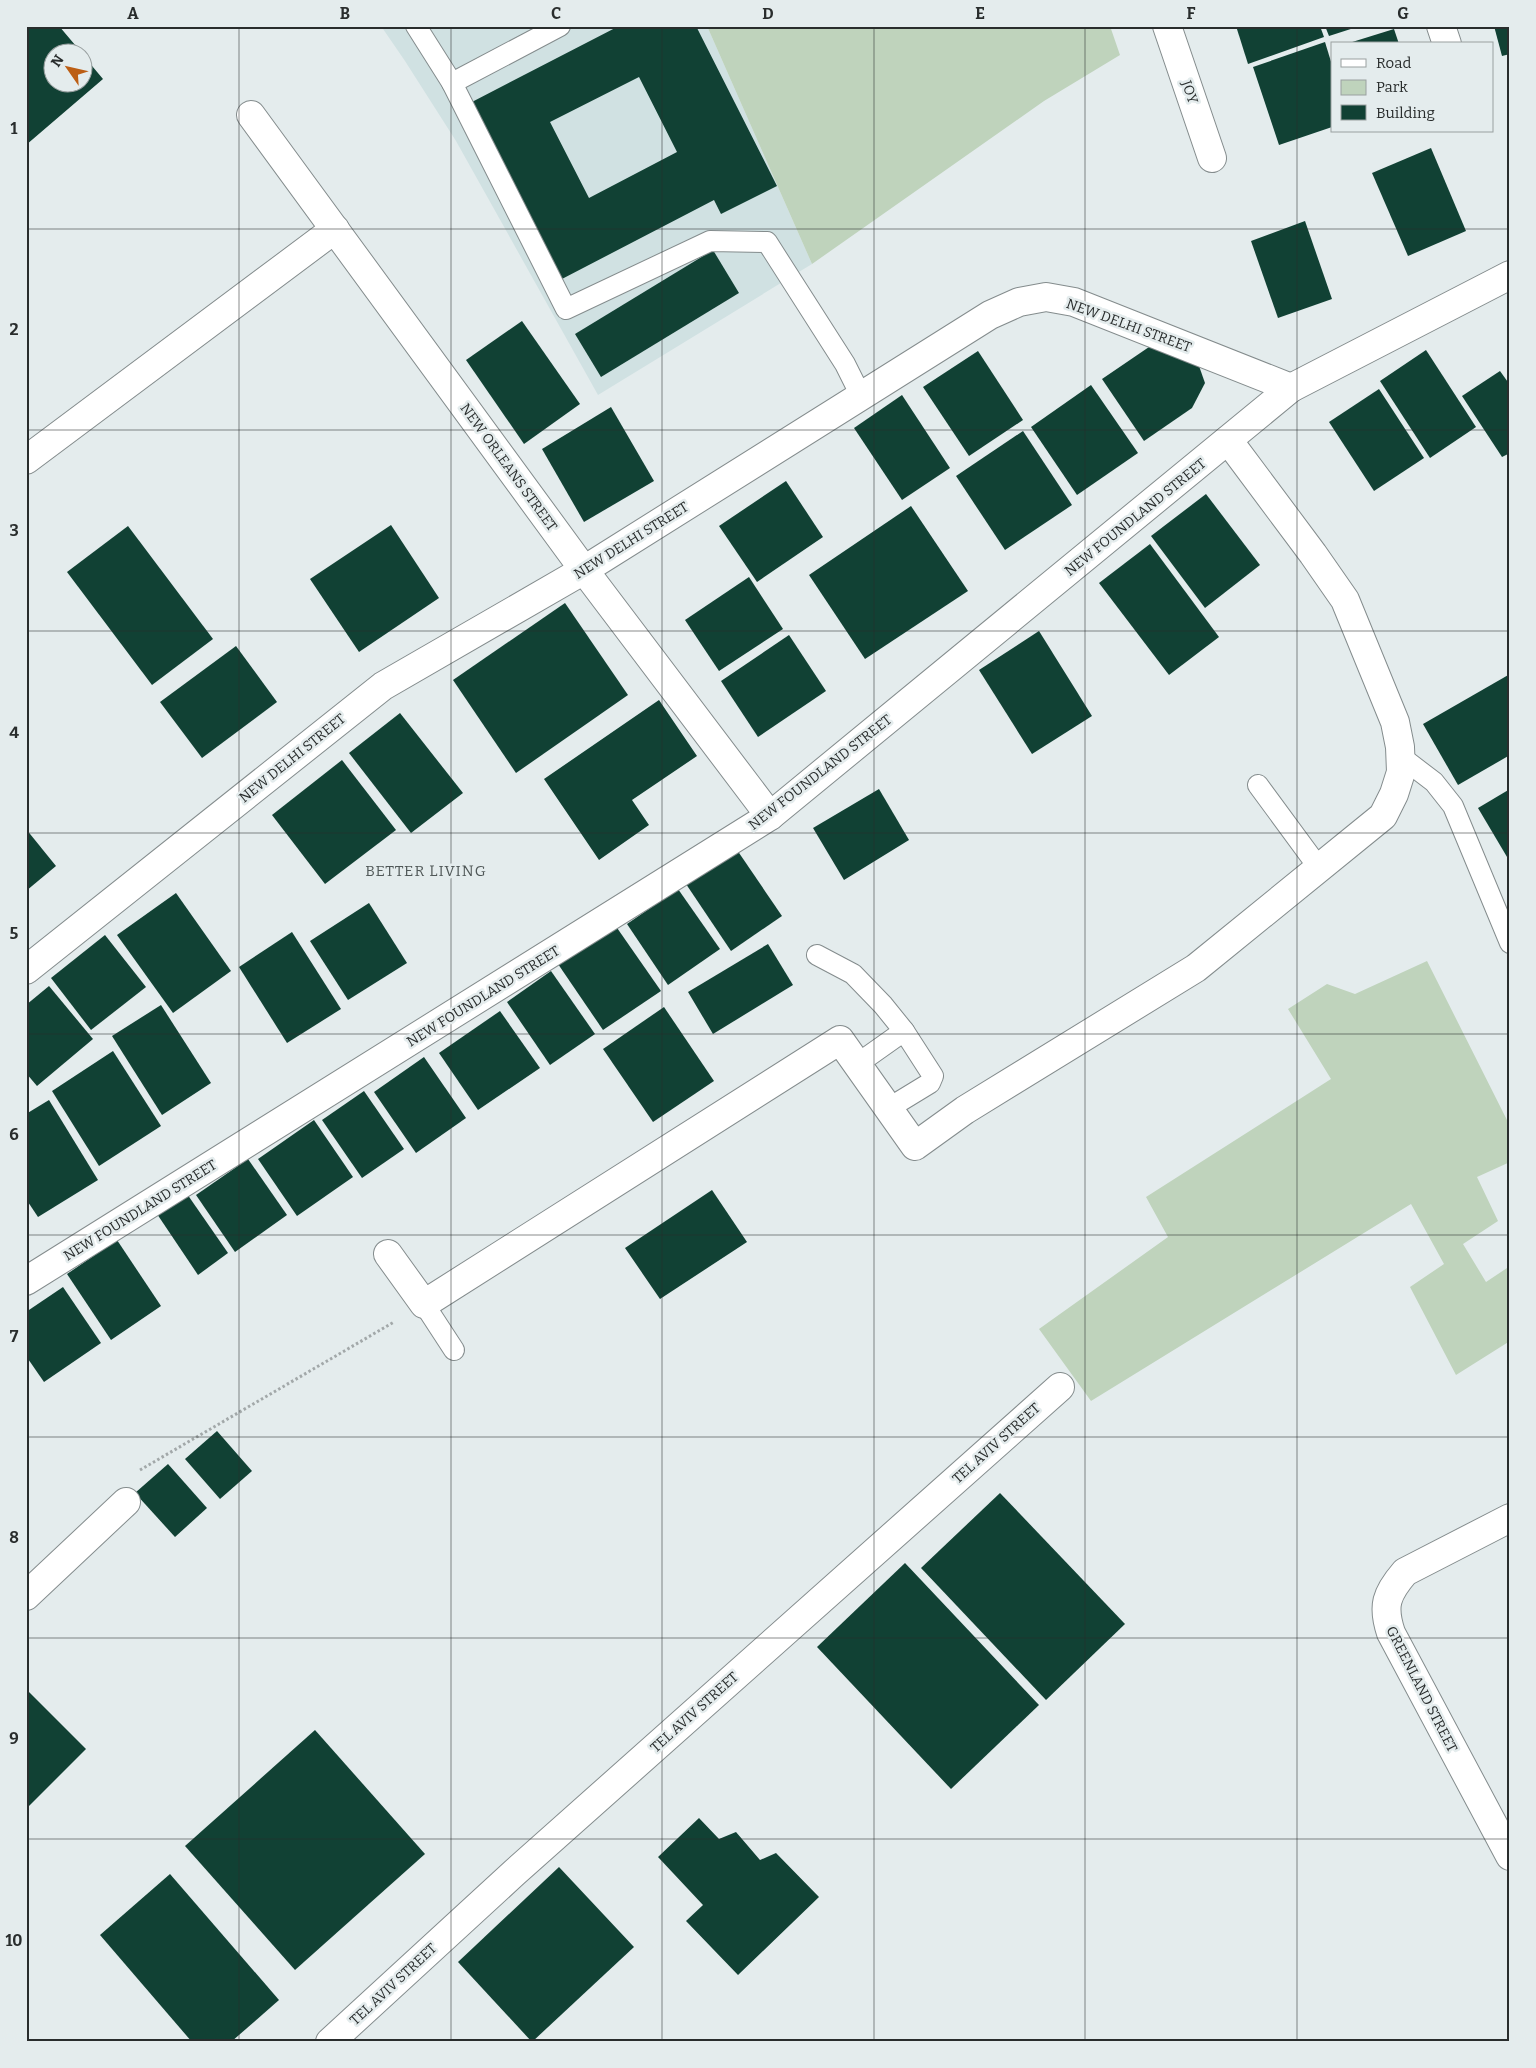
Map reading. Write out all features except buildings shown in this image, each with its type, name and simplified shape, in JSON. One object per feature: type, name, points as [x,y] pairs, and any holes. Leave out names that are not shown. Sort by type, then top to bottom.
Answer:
[{"type":"street","name":"JOY","points":[[1167,26],[1212,158]]},
{"type":"street","points":[[1441,26],[1446,42]]},
{"type":"street","name":"NEW ORLEANS STREET","points":[[251,116],[584,570],[770,816]]},
{"type":"street","points":[[26,460],[335,229]]},
{"type":"street","name":"NEW FOUNDLAND STREET","points":[[26,1281],[770,816],[1291,388],[1510,275]]},
{"type":"street","name":"NEW DELHI STREET","points":[[26,970],[382,686],[584,570],[990,315],[1019,302],[1046,296],[1074,302],[1291,388]]},
{"type":"street","points":[[388,1254],[424,1304],[840,1040],[915,1146],[965,1110],[1196,968],[1383,816],[1394,794],[1401,772],[1400,747],[1395,722],[1345,600],[1314,554],[1228,440]]},
{"type":"street","name":"TEL AVIV STREET","points":[[330,2042],[514,1872],[1060,1387]]},
{"type":"street","points":[[26,1596],[126,1502]]},
{"type":"street","name":"GREENLAND STREET","points":[[1510,1518],[1405,1572],[1394,1585],[1385,1615],[1392,1633],[1510,1856]]},
{"type":"lane","points":[[416,26],[452,83],[566,309],[710,241],[767,242],[846,364],[861,396]]},
{"type":"lane","points":[[452,83],[560,26]]},
{"type":"lane","points":[[1400,756],[1434,782],[1453,806],[1510,943]]},
{"type":"lane","points":[[1258,785],[1318,868]]},
{"type":"lane","points":[[817,955],[853,974],[883,1005],[904,1031],[933,1076],[930,1083],[889,1108]]},
{"type":"lane","points":[[856,1065],[904,1031]]},
{"type":"lane","points":[[424,1304],[454,1350]]},
{"type":"path","points":[[126,1502],[134,1474],[424,1304]]},
{"type":"shaded area","points":[[381,26],[707,26],[812,264],[598,395],[456,141]]},
{"type":"green space","points":[[707,26],[1110,26],[1120,55],[1044,101],[812,264]]},
{"type":"green space","points":[[1427,961],[1510,1126],[1510,1162],[1477,1177],[1498,1221],[1463,1244],[1486,1282],[1510,1266],[1510,1341],[1456,1375],[1410,1287],[1444,1264],[1411,1204],[1091,1401],[1039,1329],[1168,1237],[1146,1197],[1331,1079],[1288,1009],[1327,984],[1355,994]]},
{"type":"district","name":"BETTER LIVING","points":[[426,871]]}]
